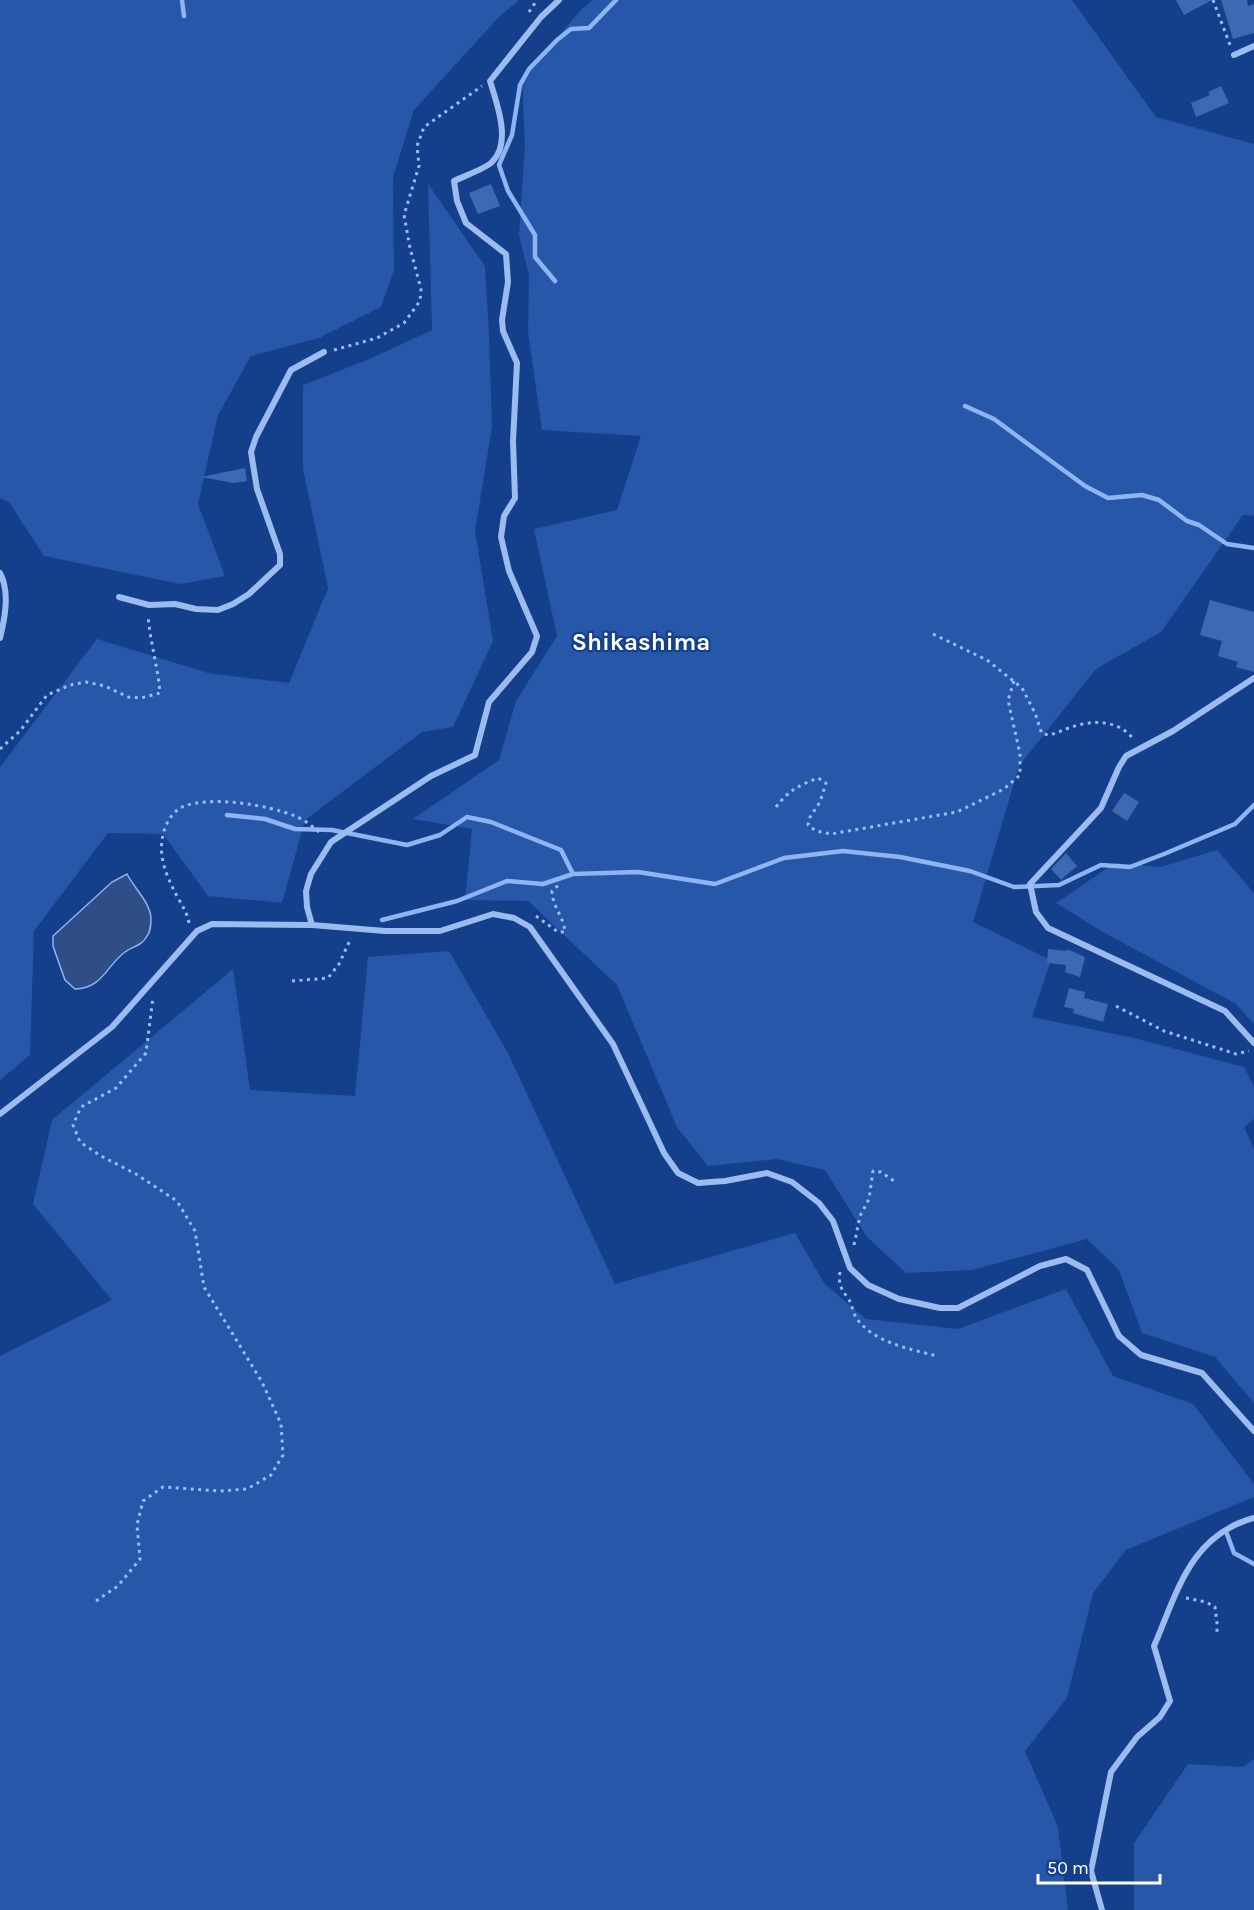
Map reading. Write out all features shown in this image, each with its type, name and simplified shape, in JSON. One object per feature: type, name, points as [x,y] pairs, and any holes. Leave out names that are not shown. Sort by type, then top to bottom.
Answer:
[{"type":"street","points":[[312,925],[307,908],[306,891],[311,874],[331,842],[431,776],[475,755],[489,702],[532,652],[537,636],[509,571],[501,537],[504,516],[515,498],[513,441],[517,363],[503,331],[502,320],[508,282],[506,254],[466,223],[457,201],[454,181],[492,163],[502,146],[498,104],[490,81],[541,17],[559,0]]},
{"type":"street","points":[[1233,55],[1254,46]]},
{"type":"street","points":[[119,597],[148,604],[175,604],[196,609],[218,610],[249,594],[280,565],[280,554],[257,489],[251,452],[256,437],[291,370],[324,352]]},
{"type":"street","points":[[0,573],[4,582],[5,619],[0,638]]},
{"type":"street","points":[[1254,678],[1173,731],[1126,756],[1101,808],[1030,884],[1036,912],[1048,928],[1225,1011],[1254,1043]]},
{"type":"street","points":[[0,1114],[112,1027],[197,931],[212,924],[312,925],[385,931],[440,931],[494,914],[514,918],[530,927],[613,1044],[664,1153],[678,1173],[698,1184],[767,1173],[792,1182],[819,1203],[833,1221],[850,1268],[868,1285],[899,1299],[940,1308],[958,1308],[1040,1266],[1066,1259],[1087,1270],[1119,1336],[1141,1355],[1202,1373],[1254,1431]]},
{"type":"street","points":[[1102,1910],[1091,1871],[1111,1772],[1137,1737],[1160,1717],[1170,1701],[1154,1646],[1191,1563],[1204,1545],[1223,1530],[1254,1518]]},
{"type":"path","points":[[1213,0],[1233,55]]},
{"type":"path","points":[[324,352],[377,338],[404,323],[420,301],[421,289],[410,249],[404,214],[419,166],[417,146],[424,127],[490,81]]},
{"type":"path","points":[[0,748],[20,731],[47,695],[70,685],[86,682],[105,686],[128,697],[141,698],[160,693],[150,640],[148,604]]},
{"type":"path","points":[[933,634],[987,660],[1022,688],[1035,713],[1042,734],[1052,736],[1072,727],[1104,722],[1127,729],[1141,748]]},
{"type":"path","points":[[776,807],[787,793],[818,778],[826,783],[820,802],[810,817],[808,825],[816,831],[831,834],[957,812],[1004,789],[1020,775],[1020,754],[1008,700],[1014,681]]},
{"type":"path","points":[[192,937],[188,914],[162,863],[161,843],[165,824],[180,808],[200,802],[248,803],[297,817],[331,842]]},
{"type":"path","points":[[532,915],[558,933],[566,932],[552,899],[552,891],[561,883]]},
{"type":"path","points":[[292,981],[328,978],[339,964],[355,929]]},
{"type":"path","points":[[96,1600],[118,1586],[140,1559],[137,1525],[143,1501],[163,1487],[220,1491],[247,1489],[271,1476],[283,1455],[281,1424],[262,1382],[204,1287],[195,1231],[177,1201],[80,1142],[73,1125],[81,1107],[116,1088],[146,1053],[155,978]]},
{"type":"path","points":[[1116,1006],[1164,1031],[1226,1051],[1236,1054],[1254,1050]]},
{"type":"path","points":[[894,1181],[881,1172],[873,1171],[868,1199],[860,1216],[853,1250],[841,1269],[839,1281],[857,1318],[883,1339],[937,1356]]},
{"type":"path","points":[[1175,1596],[1206,1602],[1215,1607],[1217,1634]]},
{"type":"shaded area","points":[[0,0],[519,0],[498,18],[414,110],[393,177],[394,270],[381,307],[319,338],[251,356],[218,415],[198,504],[225,576],[180,584],[44,556],[9,502],[0,498]]},
{"type":"shaded area","points":[[593,0],[1072,0],[1156,117],[1254,144],[1254,516],[1243,515],[1161,632],[1096,669],[1019,766],[973,922],[1051,960],[1032,1017],[1134,1038],[1244,1067],[1254,1086],[1254,1119],[1244,1127],[1254,1149],[1254,1403],[1215,1357],[1142,1333],[1119,1270],[1087,1239],[972,1270],[906,1273],[867,1237],[825,1170],[776,1159],[708,1166],[677,1127],[617,985],[528,901],[465,900],[472,829],[413,819],[499,760],[516,701],[557,636],[534,529],[617,510],[641,436],[542,430],[528,332],[529,275],[519,235],[525,146],[522,78],[581,10]]},
{"type":"shaded area","points":[[428,184],[485,266],[489,334],[492,427],[475,531],[493,641],[453,727],[422,732],[305,820],[282,903],[208,896],[163,834],[108,833],[34,931],[30,1055],[0,1080],[0,767],[97,639],[208,673],[289,683],[328,588],[303,469],[303,385],[367,360],[432,330]]},
{"type":"shaded area","points":[[1217,850],[1254,893],[1254,1024],[1236,1004],[1103,932],[1056,903],[1115,863],[1161,867]]},
{"type":"shaded area","points":[[127,874],[150,912],[151,922],[148,935],[143,942],[119,958],[98,981],[84,988],[75,989],[65,980],[53,946],[53,936],[112,882]]},
{"type":"shaded area","points":[[449,951],[508,1053],[615,1284],[795,1233],[824,1283],[866,1319],[958,1329],[1066,1289],[1113,1376],[1193,1404],[1254,1484],[1254,1497],[1126,1550],[1093,1593],[1067,1698],[1025,1751],[1058,1827],[1068,1910],[0,1910],[0,1356],[112,1300],[33,1204],[52,1120],[233,969],[250,1090],[355,1096],[368,957]]},
{"type":"shaded area","points":[[1254,1759],[1254,1910],[1134,1910],[1134,1843],[1188,1764],[1243,1767]]},
{"type":"building","points":[[1176,0],[1212,0],[1184,15]]},
{"type":"building","points":[[1221,0],[1247,0],[1248,6],[1254,4],[1254,33],[1233,39]]},
{"type":"building","points":[[1221,86],[1229,103],[1196,117],[1191,103],[1210,95],[1208,92]]},
{"type":"building","points":[[491,184],[500,206],[478,214],[469,193]]},
{"type":"building","points":[[245,468],[247,481],[234,483],[201,477]]},
{"type":"building","points":[[1210,600],[1254,612],[1254,672],[1236,667],[1238,662],[1218,656],[1222,641],[1200,635]]},
{"type":"building","points":[[1124,793],[1139,802],[1127,821],[1112,811]]},
{"type":"building","points":[[1066,853],[1077,866],[1061,880],[1051,869]]},
{"type":"building","points":[[1048,949],[1067,951],[1067,949],[1085,957],[1080,977],[1065,972],[1066,965],[1047,963]]},
{"type":"building","points":[[1069,988],[1085,992],[1084,998],[1108,1004],[1103,1022],[1073,1013],[1074,1009],[1064,1007]]},
{"type":"waterway","points":[[182,0],[184,16]]},
{"type":"waterway","points":[[555,281],[535,257],[535,235],[508,191],[499,165],[512,135],[520,85],[529,69],[557,40],[571,29],[589,28],[616,0]]},
{"type":"waterway","points":[[965,406],[994,419],[1085,486],[1108,498],[1142,495],[1159,500],[1187,521],[1199,525],[1227,544],[1254,548]]},
{"type":"waterway","points":[[382,920],[457,901],[507,881],[543,884],[573,874],[638,872],[715,884],[784,858],[843,851],[900,857],[970,871],[1014,887],[1059,885],[1101,865],[1130,867],[1164,854],[1235,824],[1254,805]]},
{"type":"waterway","points":[[227,815],[265,819],[295,829],[332,830],[407,845],[440,835],[467,817],[491,822],[561,850],[573,874]]},
{"type":"waterway","points":[[1227,1534],[1234,1553],[1254,1564]]},
{"type":"district","name":"Shikashima","points":[[641,642]]}]
